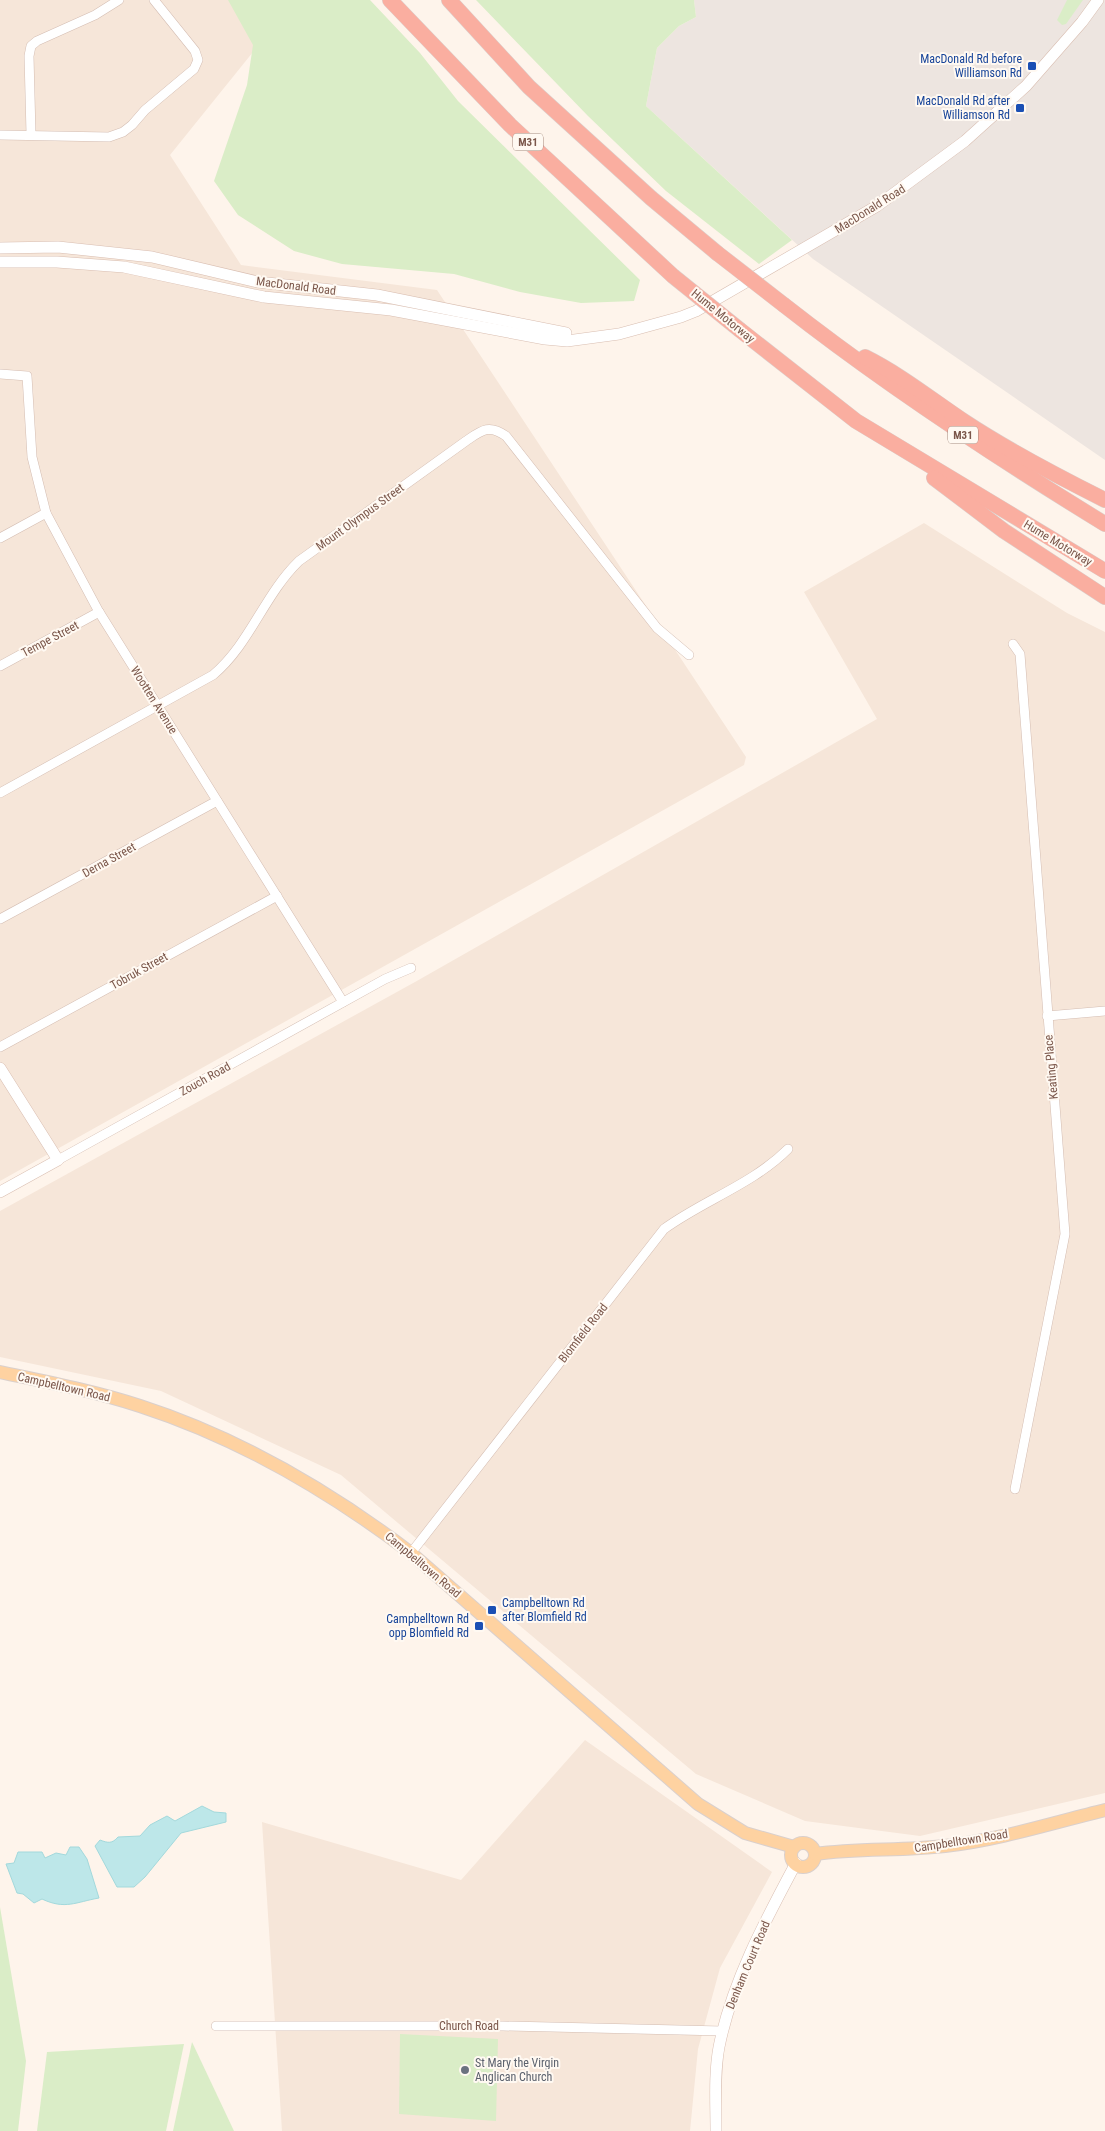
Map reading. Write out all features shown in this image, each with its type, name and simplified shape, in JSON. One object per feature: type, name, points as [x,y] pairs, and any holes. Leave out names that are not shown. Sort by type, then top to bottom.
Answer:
[{"type":"highway","name":"Hume Motorway","points":[[390,0],[510,125],[674,276],[740,330],[856,421],[1105,571]]},
{"type":"highway","name":"M31","points":[[449,0],[529,87],[651,198],[717,253],[826,338],[915,402],[1006,463],[1105,524]]},
{"type":"highway","points":[[826,338],[883,366],[966,423],[1041,468],[1105,500]]},
{"type":"highway","points":[[856,421],[1004,531],[1105,597]]},
{"type":"main road","name":"Campbelltown Road","points":[[0,1372],[71,1387],[141,1406],[225,1440],[284,1468],[361,1515],[411,1553],[698,1804],[745,1833],[794,1847]]},
{"type":"main road","name":"Campbelltown Road","points":[[816,1854],[838,1851],[909,1850],[947,1846],[987,1839],[1105,1810]]},
{"type":"main road","points":[[800,1843],[809,1844],[816,1854],[815,1859],[808,1866],[801,1867],[792,1858],[794,1847],[800,1843]]},
{"type":"street","points":[[31,134],[29,56],[31,46],[95,16],[119,0]]},
{"type":"street","points":[[0,135],[116,136],[132,126],[145,110],[194,69],[198,60],[195,51],[154,0]]},
{"type":"street","name":"MacDonald Road","points":[[0,262],[56,262],[124,267],[264,297],[391,310],[545,339],[567,341],[645,329],[696,311],[877,206],[965,142],[1026,86],[1073,33],[1098,0]]},
{"type":"street","name":"MacDonald Road","points":[[0,248],[58,247],[152,257],[258,282],[377,295],[547,331],[590,337]]},
{"type":"street","name":"Wootten Avenue","points":[[0,374],[27,376],[32,457],[46,513],[99,612],[343,1002]]},
{"type":"street","name":"Mount Olympus Street","points":[[0,793],[213,675],[228,662],[277,586],[299,561],[466,441],[489,429],[496,429],[506,436],[657,628],[689,655]]},
{"type":"street","points":[[0,538],[46,513]]},
{"type":"street","name":"Tempe Street","points":[[0,666],[99,612]]},
{"type":"street","name":"Keating Place","points":[[1013,644],[1020,654],[1064,1234],[1014,1489]]},
{"type":"street","name":"Derna Street","points":[[0,919],[217,801]]},
{"type":"street","name":"Tobruk Street","points":[[0,1047],[277,896]]},
{"type":"street","name":"Zouch Road","points":[[0,1192],[385,979],[411,968]]},
{"type":"street","points":[[1047,1016],[1105,1012]]},
{"type":"street","points":[[0,1068],[58,1160]]},
{"type":"street","name":"Blomfield Road","points":[[411,1553],[664,1229],[683,1216],[773,1165],[788,1149]]},
{"type":"street","name":"Denham Court Road","points":[[716,2131],[716,2073],[723,2031],[743,1971],[796,1864]]},
{"type":"street","name":"Church Road","points":[[216,2026],[503,2026],[723,2031]]},
{"type":"shaded area","points":[[0,0],[295,0],[170,155],[241,265],[437,290],[746,757],[744,765],[0,1181]]},
{"type":"shaded area","points":[[694,0],[1105,0],[1105,460],[813,259],[646,106],[657,48],[679,26],[696,17]]},
{"type":"shaded area","points":[[924,523],[1067,613],[1105,632],[1105,1793],[920,1836],[805,1821],[696,1774],[341,1475],[161,1391],[0,1357],[0,1211],[415,982],[877,719],[804,592]]},
{"type":"shaded area","points":[[585,1740],[772,1872],[720,1968],[698,2049],[690,2131],[282,2131],[262,1822],[461,1880]]},
{"type":"green space","points":[[228,0],[370,0],[420,53],[458,101],[640,280],[634,301],[581,303],[520,292],[454,274],[342,264],[294,251],[238,215],[214,181],[247,85],[253,45]]},
{"type":"green space","points":[[476,0],[694,0],[696,17],[679,26],[657,48],[646,106],[792,240],[759,264],[666,191],[588,116]]},
{"type":"green space","points":[[1067,0],[1083,0],[1066,24],[1062,25],[1057,20]]},
{"type":"green space","points":[[0,1907],[26,2061],[18,2131],[0,2131]]},
{"type":"green space","points":[[400,2034],[498,2039],[496,2121],[399,2114]]},
{"type":"green space","points":[[192,2042],[234,2131],[173,2131]]},
{"type":"green space","points":[[184,2044],[166,2131],[37,2131],[47,2052]]},
{"type":"water","points":[[202,1806],[214,1812],[226,1813],[226,1822],[181,1833],[145,1877],[134,1887],[117,1887],[95,1846],[100,1840],[110,1842],[118,1837],[140,1836],[150,1825],[167,1816],[175,1821]]},
{"type":"water","points":[[70,1847],[79,1847],[87,1859],[99,1898],[64,1905],[42,1899],[34,1903],[23,1894],[17,1893],[6,1864],[14,1863],[18,1852],[42,1852],[45,1858],[56,1853],[66,1855]]},
{"type":"place","name":"MacDonald Rd before Williamson Rd","points":[[1032,66]]},
{"type":"place","name":"MacDonald Rd after Williamson Rd","points":[[1020,108]]},
{"type":"place","name":"Campbelltown Rd after Blomfield Rd","points":[[492,1610]]},
{"type":"place","name":"Campbelltown Rd opp Blomfield Rd","points":[[479,1626]]},
{"type":"place","name":"St Mary the Virgin Anglican Church","points":[[465,2070]]}]
